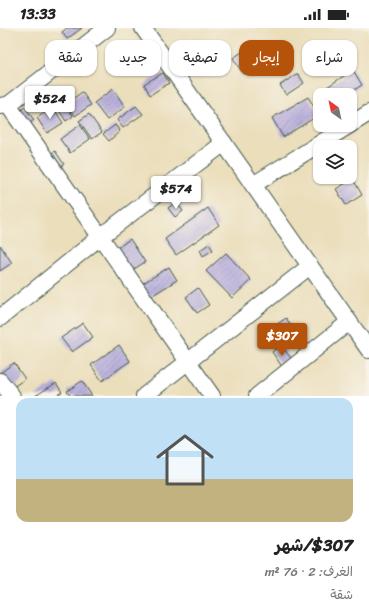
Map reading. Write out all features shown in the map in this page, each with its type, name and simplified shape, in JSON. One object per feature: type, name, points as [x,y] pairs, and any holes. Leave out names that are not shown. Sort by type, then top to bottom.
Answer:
[{"type":"street","points":[[107,28],[4,106],[100,237],[212,396]]},
{"type":"street","points":[[143,28],[369,350]]},
{"type":"street","points":[[253,185],[369,113]]},
{"type":"street","points":[[0,318],[100,237],[224,144]]},
{"type":"street","points":[[144,396],[310,266]]},
{"type":"street","points":[[257,396],[349,322]]},
{"type":"street","points":[[0,381],[12,396]]},
{"type":"building","points":[[67,28],[82,28],[67,39],[62,32]]},
{"type":"building","points":[[239,54],[239,68],[233,58]]},
{"type":"building","points":[[163,73],[169,83],[150,95],[144,84],[158,76],[161,76]]},
{"type":"building","points":[[298,74],[304,83],[286,95],[280,85]]},
{"type":"building","points":[[344,76],[357,76],[362,85],[357,88],[326,88]]},
{"type":"building","points":[[113,89],[125,107],[107,120],[94,103]]},
{"type":"building","points":[[82,92],[91,105],[75,116],[66,104]]},
{"type":"building","points":[[308,97],[313,105],[313,119],[283,137],[272,118]]},
{"type":"building","points":[[136,106],[143,114],[123,128],[117,120]]},
{"type":"building","points":[[25,107],[34,120],[25,127],[16,113]]},
{"type":"building","points":[[53,107],[63,123],[47,133],[37,118]]},
{"type":"building","points":[[67,107],[73,116],[66,121],[60,112]]},
{"type":"building","points":[[89,114],[102,132],[92,139],[79,121]]},
{"type":"building","points":[[80,125],[90,139],[70,153],[60,139]]},
{"type":"building","points":[[115,125],[120,131],[109,141],[103,134]]},
{"type":"building","points":[[55,151],[64,164],[56,170],[46,157]]},
{"type":"building","points":[[344,184],[356,184],[362,195],[346,205],[336,189]]},
{"type":"building","points":[[176,202],[183,211],[175,217],[168,208]]},
{"type":"building","points":[[208,208],[219,225],[176,255],[165,239]]},
{"type":"building","points":[[130,239],[145,262],[128,273],[113,251]]},
{"type":"building","points":[[209,244],[213,250],[203,256],[200,250]]},
{"type":"building","points":[[0,245],[12,263],[0,271]]},
{"type":"building","points":[[226,253],[251,280],[232,298],[206,271]]},
{"type":"building","points":[[169,267],[177,280],[145,300],[137,287]]},
{"type":"building","points":[[198,288],[209,305],[197,313],[186,297]]},
{"type":"building","points":[[286,318],[296,333],[274,349],[263,334]]},
{"type":"building","points":[[83,323],[93,337],[72,352],[61,338]]},
{"type":"building","points":[[119,345],[130,361],[102,381],[91,365]]},
{"type":"building","points":[[281,345],[293,361],[283,368],[272,352]]},
{"type":"building","points":[[14,363],[25,379],[10,389],[0,373]]},
{"type":"building","points":[[82,381],[92,396],[70,396],[67,391]]},
{"type":"building","points":[[56,383],[62,392],[55,396],[35,396]]}]
